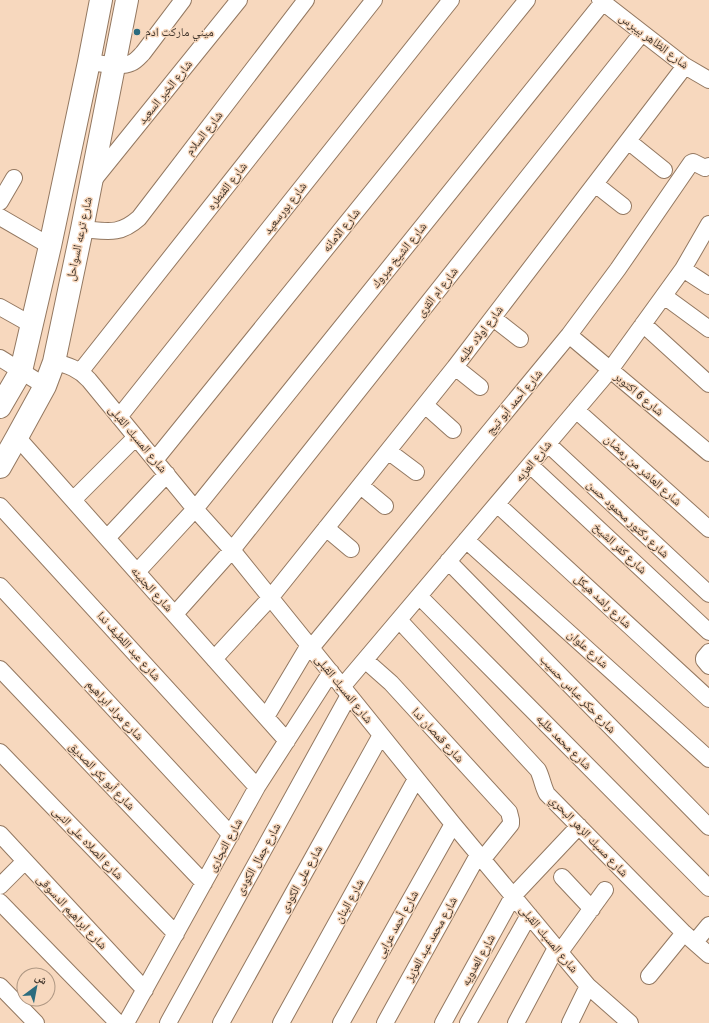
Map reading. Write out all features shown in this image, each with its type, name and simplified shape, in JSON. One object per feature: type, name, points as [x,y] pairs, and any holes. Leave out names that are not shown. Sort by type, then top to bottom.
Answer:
[{"type":"main road","points":[[0,407],[21,371],[50,246],[101,0]]},
{"type":"main road","name":"شارع ترعه السواحل","points":[[0,467],[45,386],[54,362],[127,0]]},
{"type":"street","points":[[89,62],[114,65],[129,64],[137,60],[183,0]]},
{"type":"street","name":"شارع الخبر السعيد","points":[[91,183],[239,0]]},
{"type":"street","name":"شارع السلام","points":[[82,229],[109,232],[120,230],[131,225],[139,218],[306,0]]},
{"type":"street","name":"شارع القنطره","points":[[80,372],[374,0]]},
{"type":"street","name":"شارع بورسعيد","points":[[119,417],[451,0]]},
{"type":"street","name":"شارع الامانه","points":[[155,460],[527,0]]},
{"type":"street","name":"شارع الظاهر بيبرس","points":[[602,1],[685,66],[709,80]]},
{"type":"street","name":"شارع الشيخ مبروك","points":[[137,572],[195,509],[602,1]]},
{"type":"street","name":"شارع ام القرى","points":[[175,614],[232,550],[642,33]]},
{"type":"street","name":"شارع اولاد طلبه","points":[[214,658],[271,597],[361,486],[493,318],[685,66]]},
{"type":"street","points":[[628,141],[664,170]]},
{"type":"street","name":"شارع أحمد أبو تيج","points":[[266,717],[310,647],[569,335],[618,269],[691,163],[696,162],[706,168],[709,166]]},
{"type":"street","points":[[0,202],[14,178]]},
{"type":"street","points":[[595,184],[623,206]]},
{"type":"street","points":[[0,217],[50,246]]},
{"type":"street","name":"شارع العزبه","points":[[346,691],[365,660],[610,370],[683,269],[708,228]]},
{"type":"street","points":[[683,269],[709,286]]},
{"type":"street","points":[[664,296],[709,329]]},
{"type":"street","points":[[0,307],[32,325]]},
{"type":"street","points":[[493,318],[520,339]]},
{"type":"street","points":[[643,324],[709,384]]},
{"type":"street","name":"شارع 6 اكتوبر","points":[[569,335],[709,453]]},
{"type":"street","points":[[0,358],[45,386]]},
{"type":"street","name":"شارع المسبك القبلى","points":[[54,362],[72,367],[89,380],[195,509],[232,550],[271,597],[416,779],[588,986],[630,1023]]},
{"type":"street","points":[[455,367],[480,387]]},
{"type":"street","points":[[425,405],[453,430]]},
{"type":"street","name":"شارع العاشر من رمضان","points":[[576,410],[709,529]]},
{"type":"street","points":[[73,500],[136,436]]},
{"type":"street","name":"شارع الجنينه","points":[[17,437],[287,741]]},
{"type":"street","name":"شارع دكتور محمود حسن","points":[[548,444],[709,594]]},
{"type":"street","points":[[388,451],[416,472]]},
{"type":"street","name":"شارع كفر الشيخ","points":[[530,464],[709,632]]},
{"type":"street","points":[[107,538],[166,474]]},
{"type":"street","points":[[361,486],[385,506]]},
{"type":"street","name":"شارع راشد هيكل","points":[[497,504],[709,699]]},
{"type":"street","name":"شارع عبد اللطيف ندا","points":[[0,506],[257,787]]},
{"type":"street","points":[[326,528],[351,549]]},
{"type":"street","name":"شارع علوان","points":[[466,540],[709,759]]},
{"type":"street","name":"شارع حكر عباس حسيب","points":[[448,561],[709,826]]},
{"type":"street","name":"شارع مراد ابراهيم","points":[[0,586],[231,835]]},
{"type":"street","name":"شارع محمد طلبه","points":[[419,596],[709,888]]},
{"type":"street","name":"شارع مسبك الزهر البحري","points":[[399,620],[538,770],[545,790],[548,794],[690,938],[709,955]]},
{"type":"street","points":[[709,652],[704,660],[709,666]]},
{"type":"street","name":"شارع قمصان ندا","points":[[365,660],[392,683],[509,812]]},
{"type":"street","name":"شارع أبو بكر الصديق","points":[[0,669],[204,883]]},
{"type":"street","name":"شارع التجارى","points":[[126,1023],[257,787],[331,672]]},
{"type":"street","name":"شارع جمال الكودى","points":[[168,1023],[346,691]]},
{"type":"street","name":"شارع على الكودى","points":[[221,1023],[381,735]]},
{"type":"street","name":"شارع الصلاه على النبى","points":[[0,752],[176,934]]},
{"type":"street","name":"شارع البنان","points":[[281,1023],[416,779]]},
{"type":"street","name":"شارع محمد عبد العزيز","points":[[385,1023],[480,857],[511,824],[512,820],[509,812]]},
{"type":"street","name":"شارع أحمد عرابى","points":[[341,1023],[453,824]]},
{"type":"street","name":"شارع العدويه","points":[[443,1023],[513,896],[579,826]]},
{"type":"street","name":"شارع ابراهيم الدسوقى","points":[[0,834],[145,990]]},
{"type":"street","points":[[0,886],[25,861]]},
{"type":"street","points":[[562,876],[592,909]]},
{"type":"street","points":[[516,1023],[558,950],[606,890]]},
{"type":"street","points":[[0,902],[118,1023]]},
{"type":"street","points":[[468,1023],[529,915]]},
{"type":"street","points":[[649,976],[690,938],[709,925]]},
{"type":"street","points":[[0,986],[36,1023]]},
{"type":"street","points":[[570,1023],[588,986]]},
{"type":"place","name":"ميني ماركت ادم","points":[[137,32]]}]
